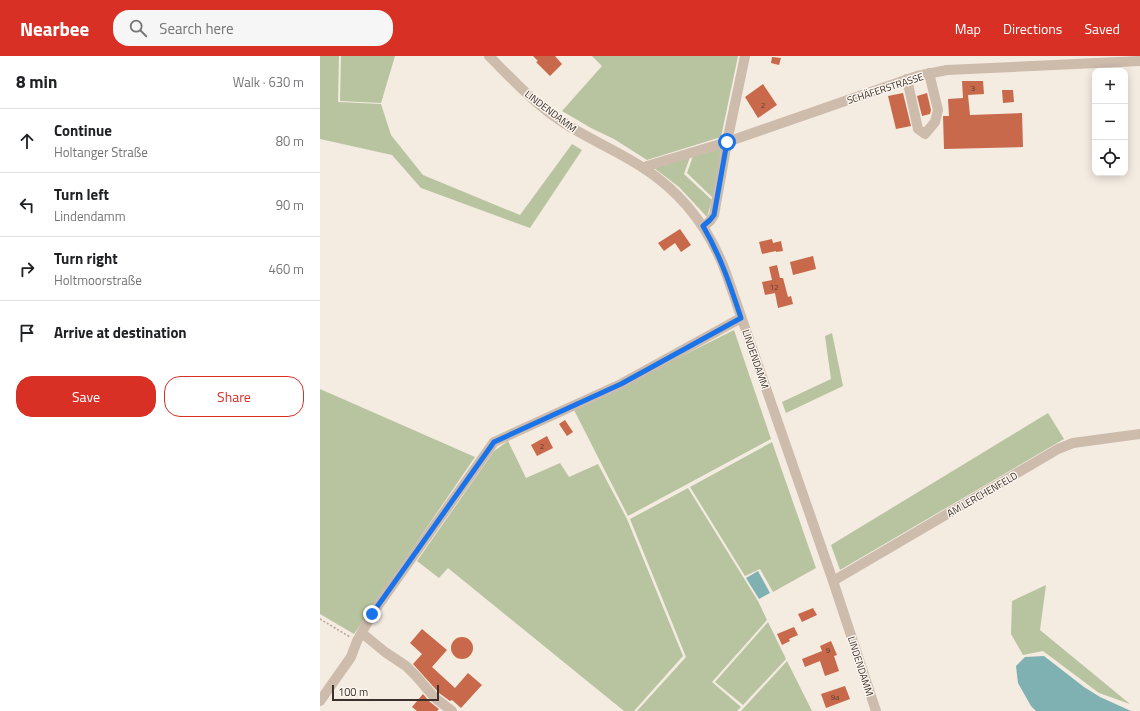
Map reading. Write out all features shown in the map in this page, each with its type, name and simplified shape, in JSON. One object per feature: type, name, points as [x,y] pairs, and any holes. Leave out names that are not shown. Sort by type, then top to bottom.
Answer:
[{"type":"street","name":"LINDENDAMM","points":[[489,56],[525,92],[554,116],[582,134],[645,169],[677,195],[703,226],[723,264],[833,581],[876,711]]},
{"type":"street","points":[[703,226],[714,215],[727,142],[745,56]]},
{"type":"street","name":"SCHÄFERSTRASSE","points":[[645,169],[647,166],[727,142],[907,79],[929,73],[947,70],[1138,61]]},
{"type":"street","points":[[907,79],[918,129],[925,134],[935,122],[938,110],[929,73]]},
{"type":"street","points":[[320,700],[351,657],[359,637],[372,614],[494,442],[621,384],[741,318]]},
{"type":"street","name":"AM LERCHENFELD","points":[[833,581],[1058,449],[1073,443],[1140,434]]},
{"type":"street","points":[[359,637],[386,652],[406,666],[435,698],[452,711]]},
{"type":"path","points":[[320,619],[359,637]]},
{"type":"green space","points":[[320,56],[339,56],[338,102],[381,104],[391,135],[423,175],[520,215],[572,144],[582,150],[530,228],[421,188],[392,155],[320,139]]},
{"type":"green space","points":[[341,56],[395,56],[381,103],[340,101]]},
{"type":"green space","points":[[592,56],[738,56],[721,137],[647,160],[614,139],[591,128],[562,111],[602,66]]},
{"type":"green space","points":[[724,148],[713,198],[687,173],[693,156]]},
{"type":"green space","points":[[690,157],[684,174],[712,200],[707,217],[679,187],[654,168]]},
{"type":"green space","points":[[734,330],[771,439],[628,516],[574,410]]},
{"type":"green space","points":[[832,333],[843,386],[786,413],[782,402],[831,379],[825,336]]},
{"type":"green space","points":[[320,389],[475,457],[354,634],[320,614]]},
{"type":"green space","points":[[1048,413],[1064,439],[840,570],[831,545]]},
{"type":"green space","points":[[508,441],[526,478],[560,463],[569,477],[598,464],[627,519],[683,656],[634,711],[624,711],[448,568],[439,578],[417,561],[494,451]]},
{"type":"green space","points":[[772,442],[816,568],[773,592],[760,569],[745,576],[690,487]]},
{"type":"green space","points":[[688,488],[758,601],[767,620],[712,682],[741,707],[737,711],[637,711],[686,657],[630,519]]},
{"type":"green space","points":[[1046,585],[1040,630],[1130,704],[1099,693],[1043,651],[1023,655],[1011,634],[1012,601]]},
{"type":"green space","points":[[768,622],[786,659],[743,705],[715,682]]},
{"type":"green space","points":[[787,661],[812,711],[741,711]]},
{"type":"water","points":[[758,571],[770,593],[759,599],[746,578]]},
{"type":"water","points":[[1044,656],[1084,687],[1100,697],[1131,711],[1036,711],[1031,706],[1018,683],[1016,666],[1025,657]]},
{"type":"building","points":[[533,56],[555,56],[562,64],[550,76],[536,62],[538,61]]},
{"type":"building","points":[[772,57],[781,58],[779,65],[771,63]]},
{"type":"building","points":[[962,81],[983,81],[984,94],[968,95],[970,115],[1022,113],[1023,147],[944,149],[943,116],[949,116],[948,99],[963,98]]},
{"type":"building","points":[[763,84],[777,105],[758,118],[745,97]]},
{"type":"building","points":[[1002,90],[1013,90],[1014,102],[1003,103]]},
{"type":"building","points":[[903,93],[911,126],[896,129],[888,96]]},
{"type":"building","points":[[927,93],[931,110],[930,114],[922,116],[917,96]]},
{"type":"building","points":[[680,229],[691,245],[681,252],[675,243],[664,251],[658,243]]},
{"type":"building","points":[[772,239],[773,243],[781,241],[783,251],[762,254],[759,242]]},
{"type":"building","points":[[813,256],[816,269],[793,275],[790,262]]},
{"type":"building","points":[[777,265],[780,278],[783,278],[788,297],[791,296],[793,304],[778,308],[775,293],[765,295],[762,282],[772,280],[769,267]]},
{"type":"building","points":[[565,420],[573,432],[567,436],[559,424]]},
{"type":"building","points":[[547,436],[553,448],[537,456],[531,445]]},
{"type":"building","points":[[813,608],[817,615],[802,622],[798,614]]},
{"type":"building","points":[[794,627],[798,635],[789,639],[790,641],[782,645],[777,634]]},
{"type":"building","points":[[422,629],[447,650],[432,667],[455,688],[468,673],[482,685],[461,708],[452,700],[450,701],[439,693],[413,664],[422,654],[410,643]]},
{"type":"building","points":[[462,637],[470,640],[473,648],[470,656],[462,659],[454,656],[451,648],[454,640]]},
{"type":"building","points":[[831,641],[837,655],[834,656],[839,671],[825,676],[820,661],[805,667],[802,659],[822,651],[820,646]]},
{"type":"building","points":[[845,686],[850,699],[826,708],[821,694]]},
{"type":"building","points":[[423,694],[439,709],[437,711],[417,711],[412,707]]},
{"type":"route","points":[[372,614],[494,442],[621,384],[741,318],[723,264],[703,226],[714,215],[714,208],[727,142]]}]
